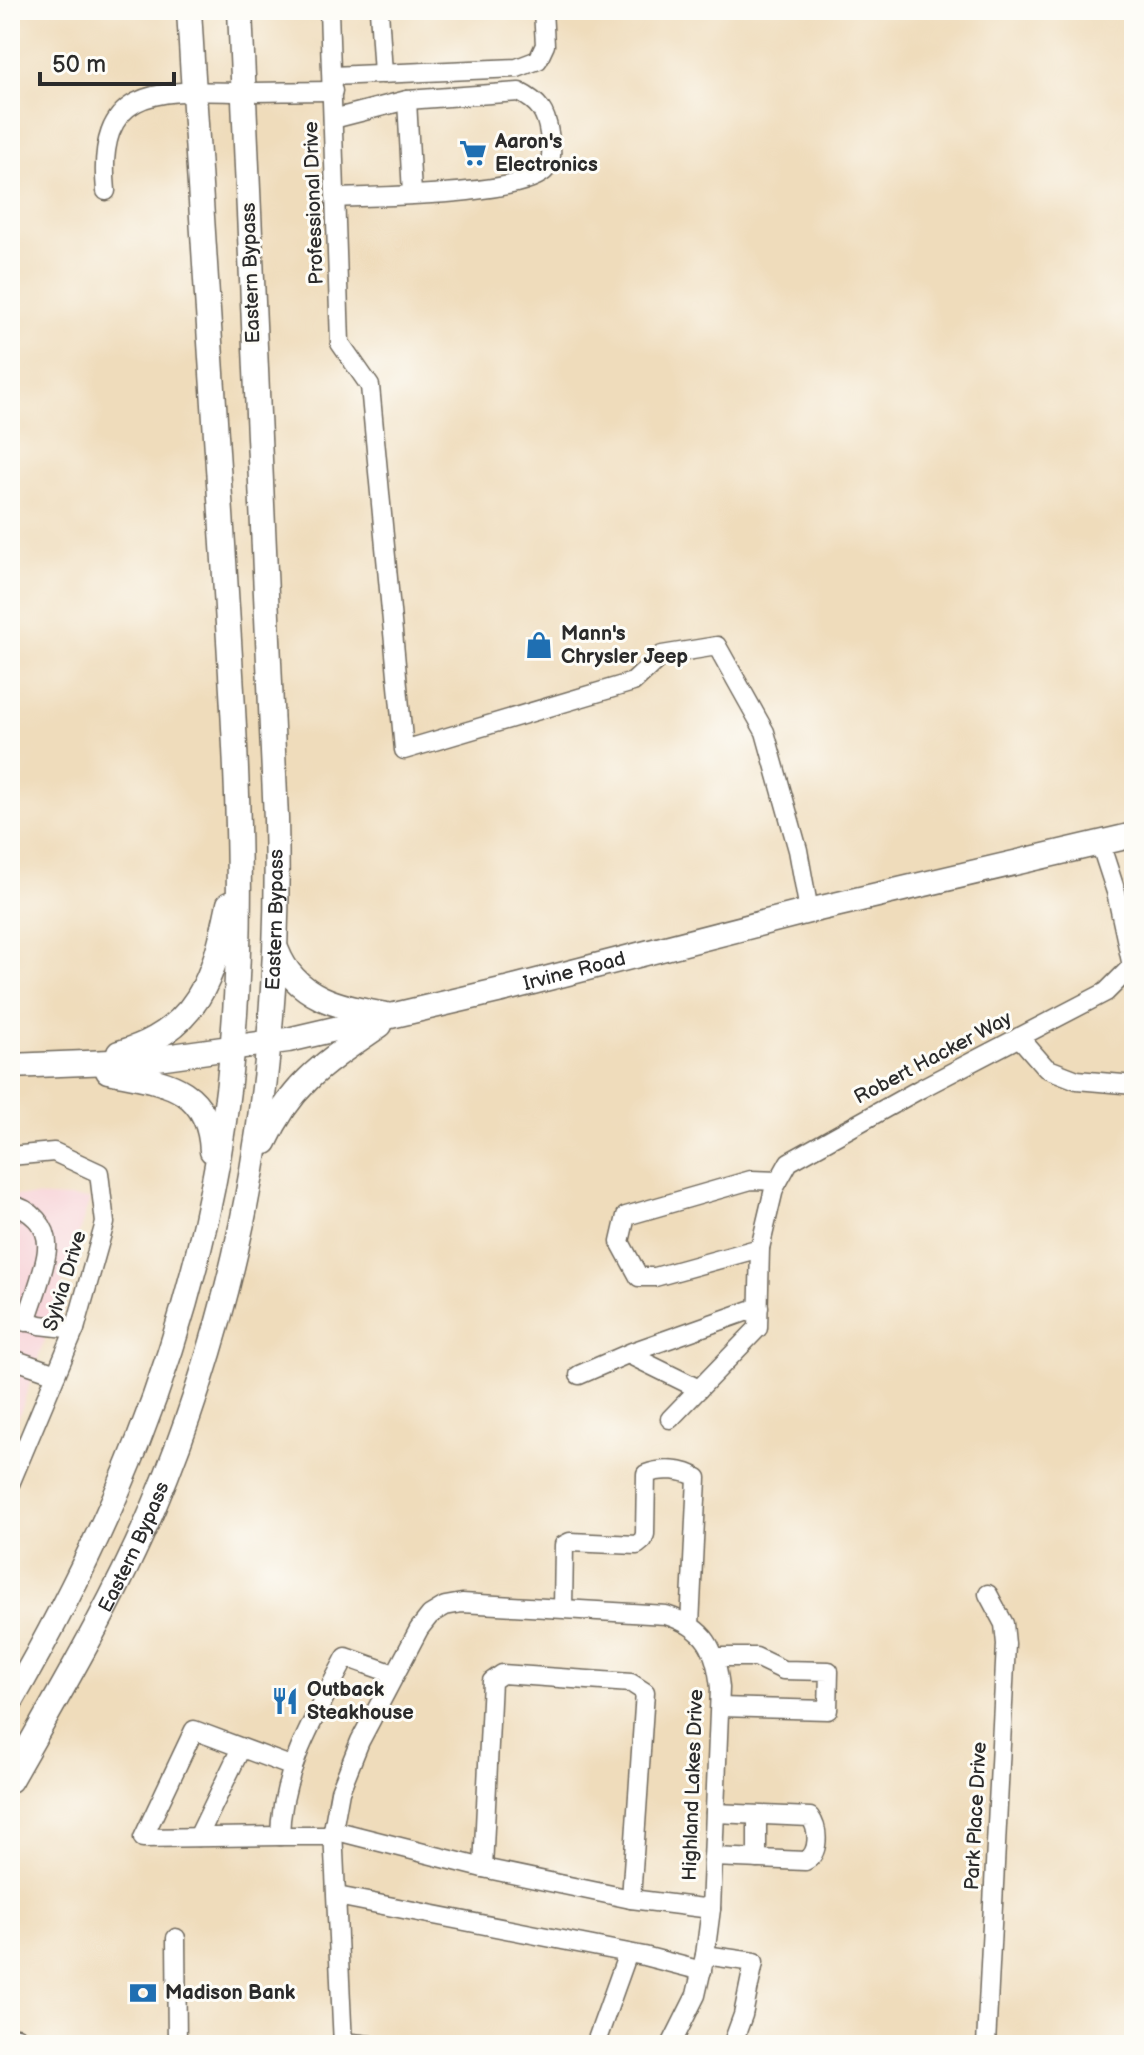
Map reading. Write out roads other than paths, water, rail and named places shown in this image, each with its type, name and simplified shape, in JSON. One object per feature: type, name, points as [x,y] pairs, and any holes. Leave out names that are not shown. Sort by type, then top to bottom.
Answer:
[{"type":"main road","name":"Eastern Bypass","points":[[10,1703],[84,1568],[135,1450],[176,1334],[214,1181],[233,1049],[240,946],[240,847],[189,10]]},
{"type":"main road","name":"Eastern Bypass","points":[[10,1780],[97,1625],[136,1547],[169,1469],[219,1319],[236,1252],[252,1174],[271,1043],[277,949],[276,819],[240,10]]},
{"type":"main road","name":"Irvine Road","points":[[10,1066],[150,1060],[271,1043],[1134,835]]},
{"type":"main road","points":[[78,1065],[150,1043],[185,1017],[198,1000],[217,957],[240,847]]},
{"type":"main road","points":[[277,949],[283,965],[296,983],[312,995],[368,1012],[393,1016]]},
{"type":"main road","points":[[252,1174],[280,1112],[296,1089],[317,1069],[393,1016]]},
{"type":"main road","points":[[78,1065],[169,1084],[184,1091],[197,1103],[206,1119],[214,1181]]},
{"type":"street","name":"Professional Drive","points":[[329,10],[340,343],[370,386],[404,750],[633,682],[662,655],[717,646],[765,732],[798,850],[809,911]]},
{"type":"street","points":[[379,10],[383,74]]},
{"type":"street","points":[[106,191],[106,148],[113,125],[124,111],[141,99],[158,93],[243,92],[332,83],[383,74],[517,68],[538,60],[545,45],[543,10]]},
{"type":"street","points":[[333,119],[407,100],[519,92],[535,99],[546,116],[552,152],[547,169],[532,180],[479,190],[336,198]]},
{"type":"street","points":[[407,100],[412,194]]},
{"type":"street","name":"Robert Hacker Way","points":[[699,1389],[758,1328],[760,1248],[774,1189],[789,1162],[1106,992],[1133,966],[1116,892],[1100,843]]},
{"type":"street","points":[[1019,1037],[1046,1068],[1077,1080],[1134,1085]]},
{"type":"street","name":"Sylvia Drive","points":[[10,1156],[54,1152],[99,1173],[105,1223],[75,1329],[10,1484]]},
{"type":"street","points":[[760,1248],[655,1277],[639,1277],[620,1242],[626,1216],[751,1180],[778,1181]]},
{"type":"street","points":[[10,1205],[32,1213],[43,1229],[48,1248],[18,1319],[75,1329]]},
{"type":"street","points":[[579,1375],[759,1307]]},
{"type":"street","points":[[628,1354],[699,1389],[670,1419]]},
{"type":"street","points":[[10,1358],[56,1374]]},
{"type":"street","points":[[563,1608],[564,1545],[570,1542],[637,1545],[645,1534],[646,1474],[654,1471],[689,1472],[697,1478],[690,1625]]},
{"type":"street","name":"Park Place Drive","points":[[986,2045],[1006,1644],[1004,1624],[988,1594]]},
{"type":"street","points":[[370,2045],[343,2044],[333,1833],[348,1766],[394,1674],[430,1615],[445,1606],[481,1603],[656,1614],[690,1625],[700,1632],[712,1647],[715,1657],[756,1657],[783,1670],[829,1671],[828,1710],[720,1707]]},
{"type":"street","points":[[280,1836],[280,1810],[299,1750],[346,1657],[394,1674]]},
{"type":"street","name":"Highland Lakes Drive","points":[[671,2045],[692,2005],[704,1963],[711,1909],[720,1707],[715,1657]]},
{"type":"street","points":[[483,1868],[492,1681],[502,1674],[631,1683],[645,1692],[631,1899]]},
{"type":"street","points":[[293,1767],[194,1730],[143,1838],[333,1833],[631,1899],[711,1909]]},
{"type":"street","points":[[198,1837],[241,1748]]},
{"type":"street","points":[[713,1857],[805,1861],[812,1858],[815,1852],[816,1825],[810,1817],[715,1813]]},
{"type":"street","points":[[757,1816],[757,1859]]},
{"type":"street","points":[[337,1896],[628,1953],[704,1963],[754,1962],[743,2015],[732,2045]]},
{"type":"street","points":[[176,1938],[177,2045]]},
{"type":"street","points":[[595,2045],[628,1953]]},
{"type":"place","name":"Aaron's Electronics","points":[[473,153]]},
{"type":"place","name":"Mann's Chrysler Jeep","points":[[539,645]]},
{"type":"place","name":"Outback Steakhouse","points":[[285,1701]]},
{"type":"place","name":"Madison Bank","points":[[143,1993]]}]
